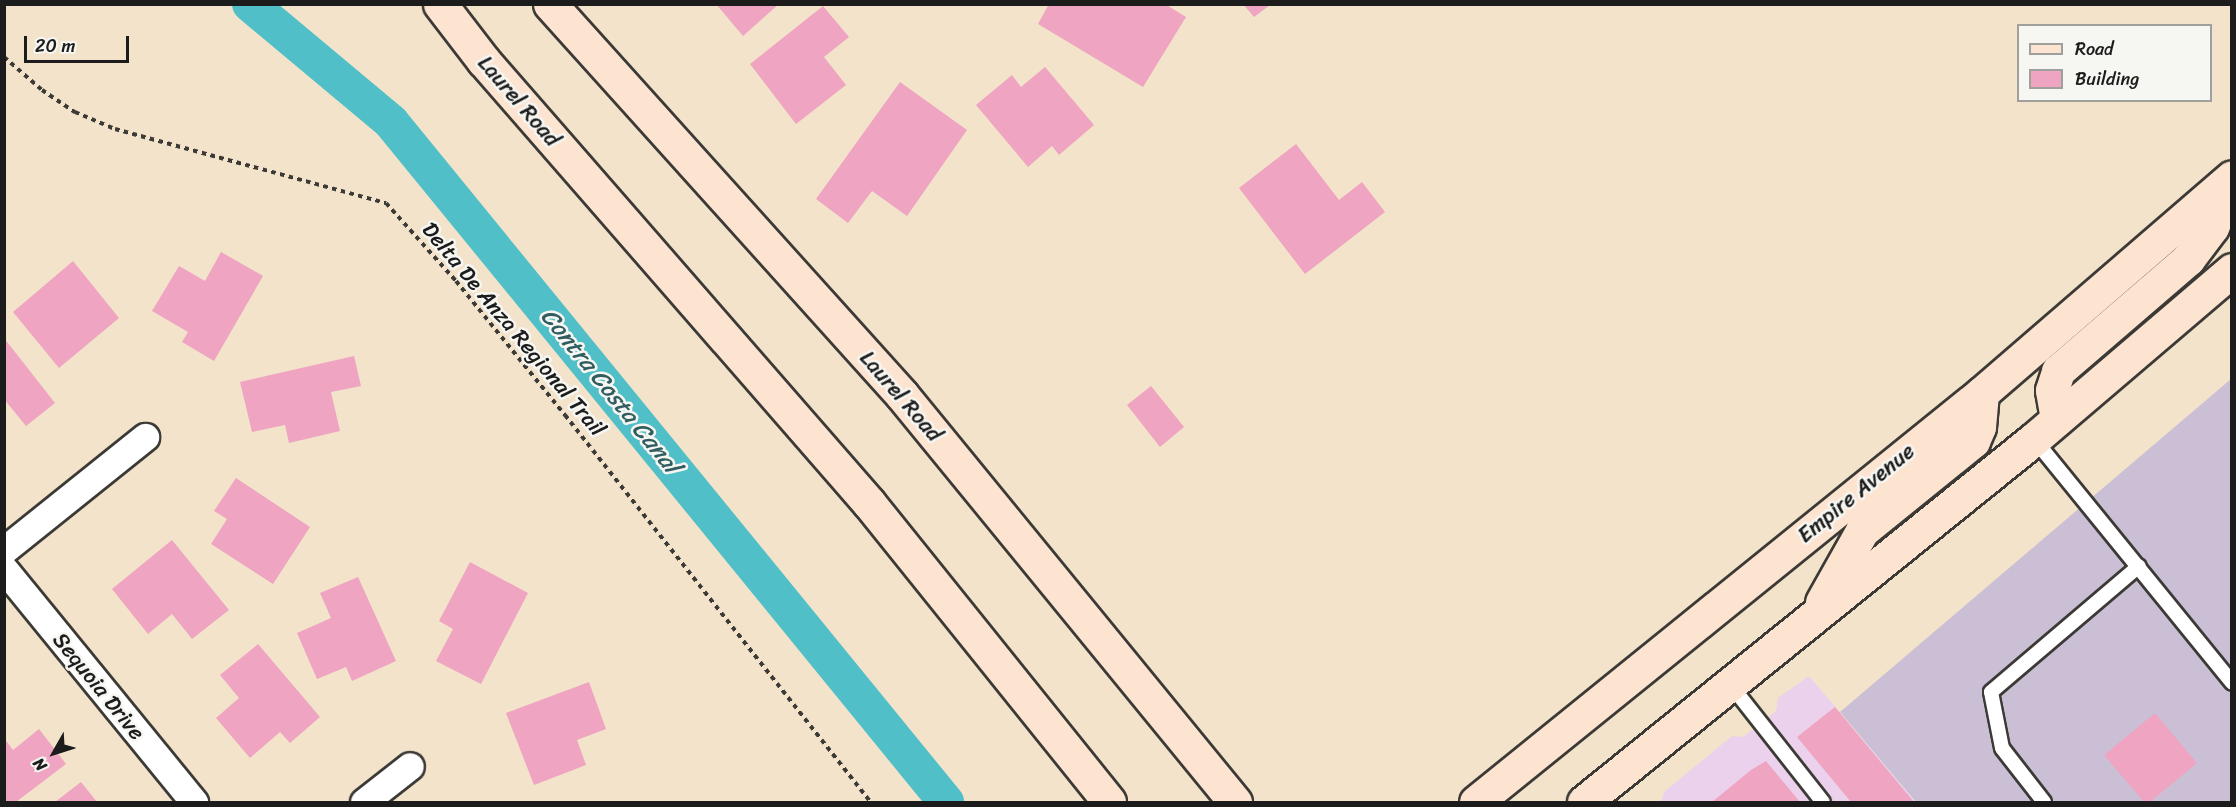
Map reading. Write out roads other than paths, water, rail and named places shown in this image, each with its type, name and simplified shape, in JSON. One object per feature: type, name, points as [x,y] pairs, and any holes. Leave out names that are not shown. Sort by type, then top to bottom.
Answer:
[{"type":"main road","name":"Laurel Road","points":[[440,4],[483,60],[869,503],[1109,802]]},
{"type":"main road","name":"Laurel Road","points":[[550,4],[902,395],[1235,802]]},
{"type":"main road","name":"Empire Avenue","points":[[1476,802],[1982,393],[2232,177]]},
{"type":"main road","points":[[2046,429],[2052,390],[2058,371],[2188,259],[2212,227],[2232,183]]},
{"type":"main road","points":[[1587,802],[1817,611],[2046,429],[2232,270]]},
{"type":"main road","points":[[1817,611],[1862,531],[1973,441],[1980,427],[1982,393]]},
{"type":"street","points":[[4,550],[145,437]]},
{"type":"street","name":"Sequoia Drive","points":[[4,569],[194,802]]},
{"type":"street","points":[[364,802],[410,766]]},
{"type":"lane","points":[[2046,429],[2139,566],[2232,683]]},
{"type":"lane","points":[[2044,802],[2002,748],[1991,692],[2139,566]]},
{"type":"lane","points":[[1730,684],[1823,802]]},
{"type":"waterway","name":"Contra Costa Canal","points":[[250,4],[391,122],[946,802]]}]
